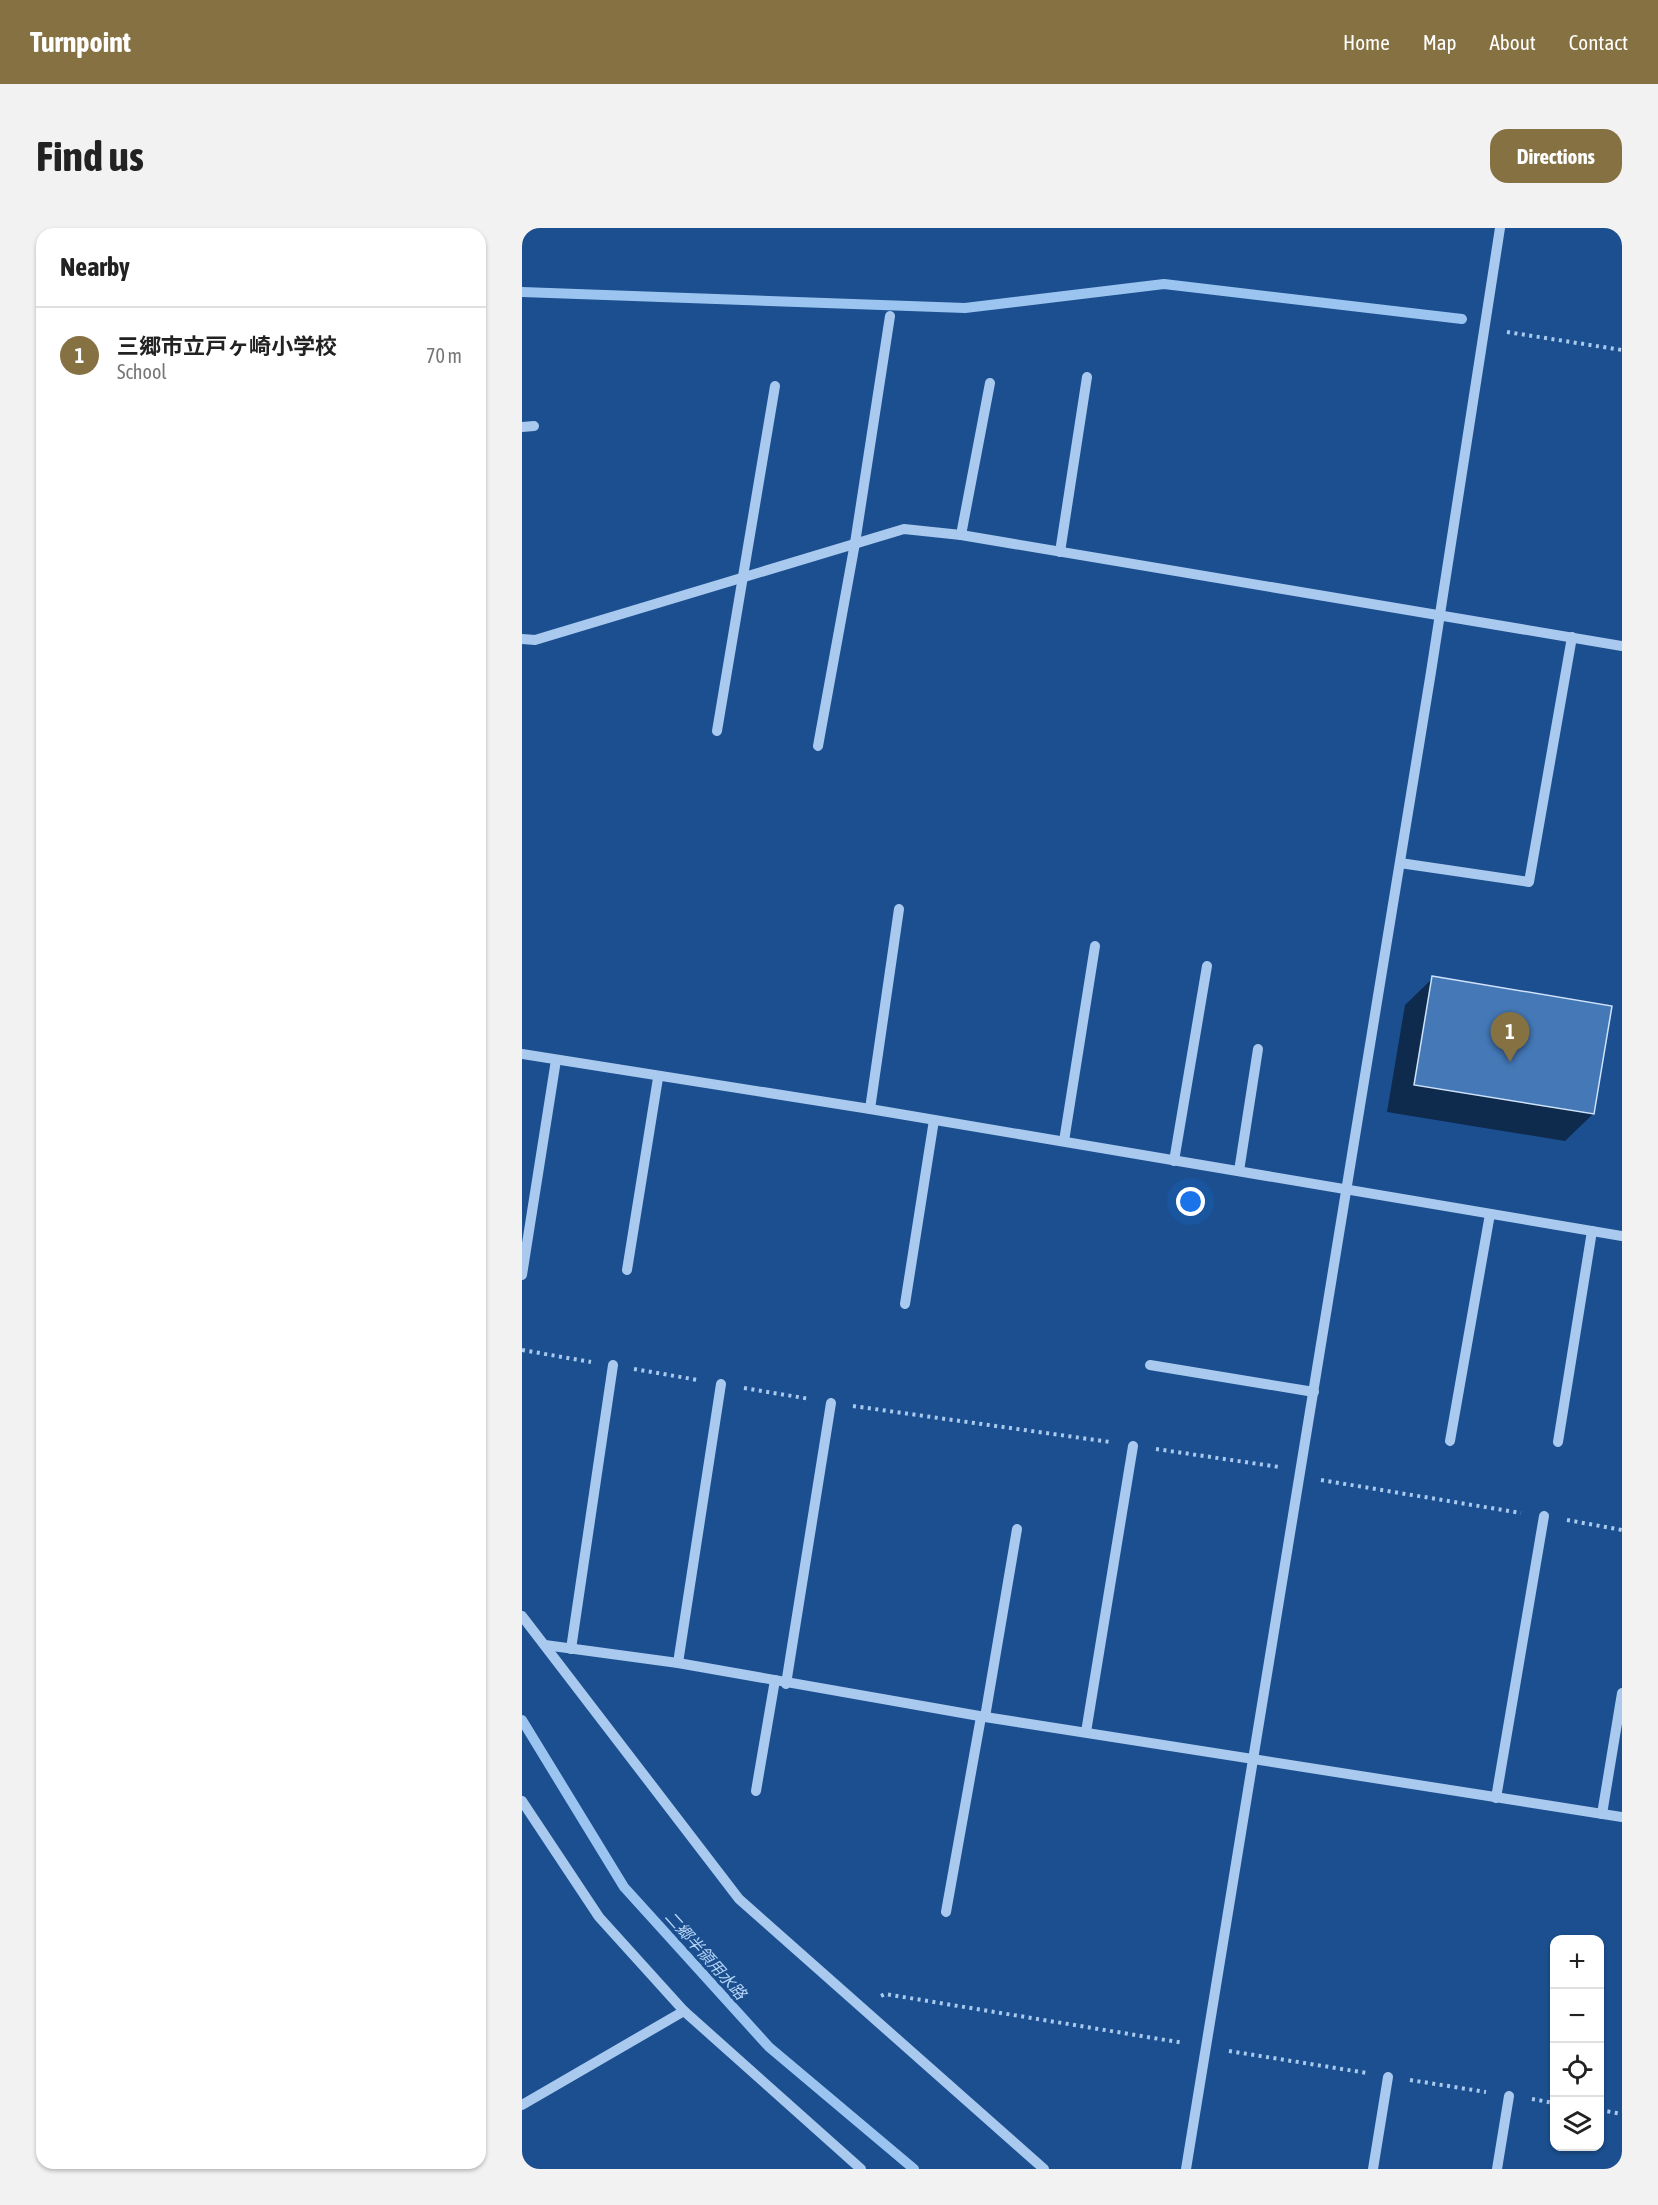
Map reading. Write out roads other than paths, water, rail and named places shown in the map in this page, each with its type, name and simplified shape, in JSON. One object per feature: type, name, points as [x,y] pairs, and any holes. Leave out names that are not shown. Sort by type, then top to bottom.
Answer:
[{"type":"street","points":[[1186,2169],[1251,1758],[1314,1392],[1440,617],[1500,228]]},
{"type":"street","points":[[818,746],[855,543],[890,316]]},
{"type":"street","points":[[1060,552],[1087,377]]},
{"type":"street","points":[[961,535],[990,383]]},
{"type":"street","points":[[717,732],[775,386]]},
{"type":"street","points":[[522,427],[534,426]]},
{"type":"street","points":[[522,639],[535,640],[904,529],[961,535],[1622,646]]},
{"type":"street","points":[[1400,863],[1529,882],[1572,638]]},
{"type":"street","points":[[870,1109],[899,909]]},
{"type":"street","points":[[1064,1141],[1095,946]]},
{"type":"street","points":[[1174,1161],[1207,966]]},
{"type":"street","points":[[1239,1171],[1258,1049]]},
{"type":"street","points":[[522,1054],[658,1078],[870,1109],[1064,1141],[1622,1236]]},
{"type":"street","points":[[522,1275],[556,1060]]},
{"type":"street","points":[[627,1270],[658,1078]]},
{"type":"street","points":[[905,1304],[934,1120]]},
{"type":"street","points":[[1450,1441],[1490,1214]]},
{"type":"street","points":[[1558,1442],[1592,1231]]},
{"type":"street","points":[[571,1649],[613,1365]]},
{"type":"street","points":[[1150,1365],[1314,1392]]},
{"type":"street","points":[[678,1663],[722,1384]]},
{"type":"street","points":[[756,1791],[780,1682],[831,1403]]},
{"type":"street","points":[[1086,1732],[1133,1446]]},
{"type":"street","points":[[1496,1798],[1544,1516]]},
{"type":"street","points":[[946,1912],[1017,1529]]},
{"type":"street","points":[[522,1617],[739,1899],[1044,2169]]},
{"type":"street","points":[[545,1645],[678,1663],[983,1717],[1622,1817]]},
{"type":"street","points":[[1602,1814],[1622,1693]]},
{"type":"street","points":[[522,1801],[599,1917],[684,2011],[861,2169]]},
{"type":"street","points":[[522,2105],[684,2011]]},
{"type":"street","points":[[1373,2169],[1388,2077]]},
{"type":"street","points":[[1497,2169],[1509,2096]]},
{"type":"waterway","points":[[522,292],[965,308],[1164,284],[1462,319]]},
{"type":"waterway","name":"二郷半領用水路","points":[[522,1720],[624,1887],[769,2047],[914,2169]]},
{"type":"place","name":"三郷市立戸ヶ崎小学校","points":[[1510,1062]]}]
